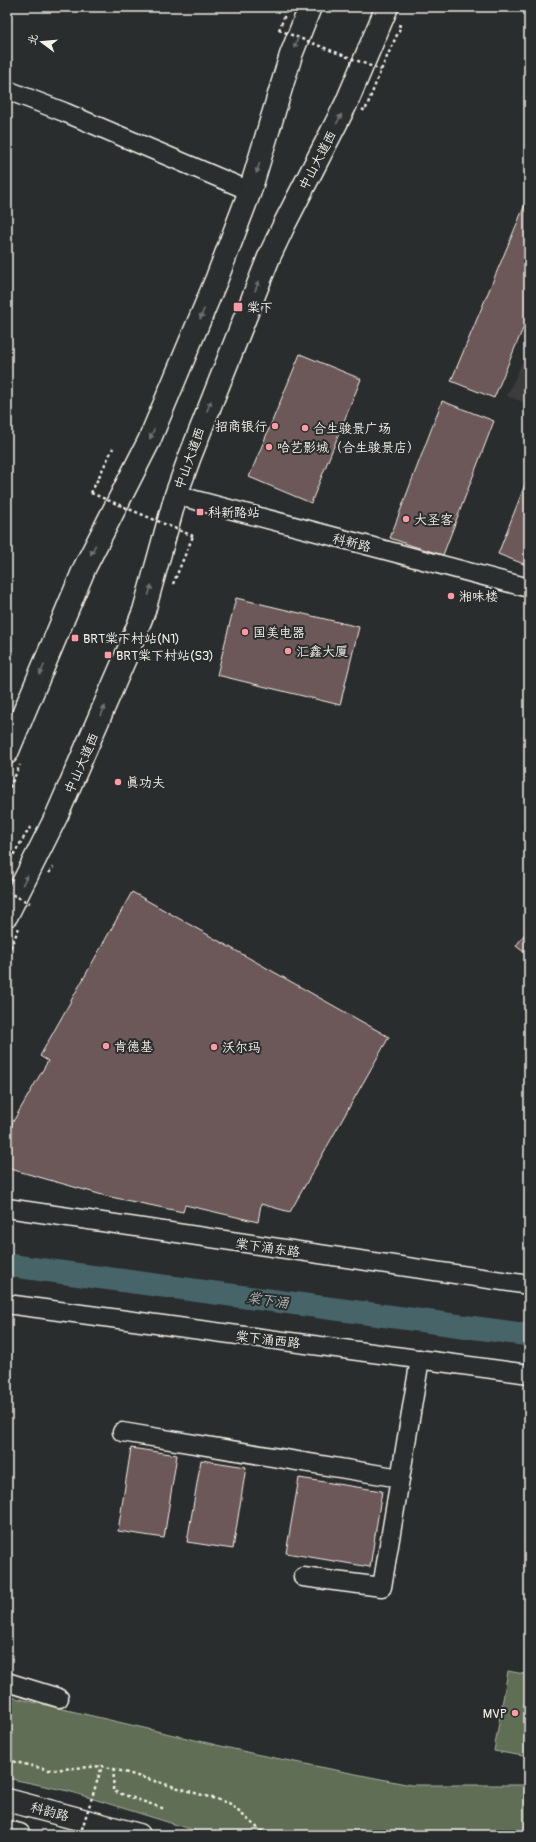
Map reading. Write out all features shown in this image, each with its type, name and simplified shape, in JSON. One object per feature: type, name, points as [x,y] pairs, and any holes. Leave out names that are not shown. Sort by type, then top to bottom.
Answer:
[{"type":"highway","points":[[7,753],[12,729],[85,567],[149,441],[171,391],[250,192],[291,56],[310,7]]},
{"type":"highway","name":"中山大道西","points":[[7,915],[58,815],[144,611],[176,496],[204,417],[269,257],[284,222],[346,104],[388,7]]},
{"type":"highway","points":[[7,1796],[32,1807]]},
{"type":"highway","name":"科韵路","points":[[7,1800],[139,1835]]},
{"type":"highway","points":[[7,1832],[19,1835]]},
{"type":"street","points":[[7,90],[64,112],[250,192]]},
{"type":"street","name":"科新路","points":[[176,496],[529,588]]},
{"type":"street","name":"棠下涌东路","points":[[7,1208],[529,1285]]},
{"type":"street","name":"棠下涌西路","points":[[7,1304],[529,1374]]},
{"type":"street","points":[[303,1577],[382,1587],[420,1359]]},
{"type":"street","points":[[122,1432],[400,1478]]},
{"type":"street","points":[[7,1682],[59,1698]]},
{"type":"path","points":[[288,7],[278,30],[381,70]]},
{"type":"path","points":[[366,111],[381,70],[401,26]]},
{"type":"path","points":[[113,448],[90,492],[193,536],[173,584]]},
{"type":"path","points":[[7,865],[33,823]]},
{"type":"path","points":[[7,892],[30,903]]},
{"type":"path","points":[[7,1760],[49,1770],[102,1766],[114,1769],[229,1803],[261,1831],[273,1835]]},
{"type":"path","points":[[80,1835],[102,1766]]},
{"type":"path","points":[[114,1769],[113,1791],[165,1809]]},
{"type":"shaded area","points":[[529,347],[529,404],[507,396]]},
{"type":"green space","name":"MVP","points":[[508,1671],[529,1675],[529,1757],[494,1751]]},
{"type":"green space","points":[[7,1696],[255,1754],[411,1785],[529,1785],[529,1835],[209,1835],[68,1791],[7,1778]]},
{"type":"building","points":[[529,195],[529,314],[494,398],[451,381]]},
{"type":"building","name":"合生骏景广场","points":[[300,354],[361,379],[311,503],[249,477]]},
{"type":"building","points":[[442,401],[494,421],[443,555],[390,538]]},
{"type":"building","points":[[529,477],[529,566],[498,554]]},
{"type":"building","name":"汇鑫大厦","points":[[236,598],[359,627],[340,705],[217,675]]},
{"type":"building","name":"沃尔玛","points":[[132,892],[389,1037],[290,1212],[261,1204],[258,1222],[185,1205],[183,1212],[106,1196],[7,1168],[7,1132],[48,1061],[40,1056]]},
{"type":"building","points":[[529,928],[529,956],[516,946]]},
{"type":"building","points":[[131,1448],[177,1455],[164,1538],[118,1531]]},
{"type":"building","points":[[201,1460],[246,1467],[233,1549],[187,1542]]},
{"type":"building","points":[[299,1478],[382,1491],[370,1567],[286,1553]]},
{"type":"waterway","name":"棠下涌","points":[[7,1265],[529,1335]]},
{"type":"place","name":"棠下","points":[[238,307]]},
{"type":"place","name":"招商银行","points":[[275,426]]},
{"type":"place","name":"合生骏景广场","points":[[305,428]]},
{"type":"place","name":"哈艺影城（合生骏景店）","points":[[269,447]]},
{"type":"place","name":"科新路站","points":[[200,512]]},
{"type":"place","name":"大圣客","points":[[406,519]]},
{"type":"place","name":"湘味楼","points":[[451,596]]},
{"type":"place","name":"国美电器","points":[[245,632]]},
{"type":"place","name":"BRT棠下村站(N1)","points":[[75,638]]},
{"type":"place","name":"汇鑫大厦","points":[[288,651]]},
{"type":"place","name":"BRT棠下村站(S3)","points":[[108,655]]},
{"type":"place","name":"真功夫","points":[[118,782]]},
{"type":"place","name":"肯德基","points":[[106,1046]]},
{"type":"place","name":"沃尔玛","points":[[214,1047]]},
{"type":"place","name":"MVP","points":[[515,1713]]}]
